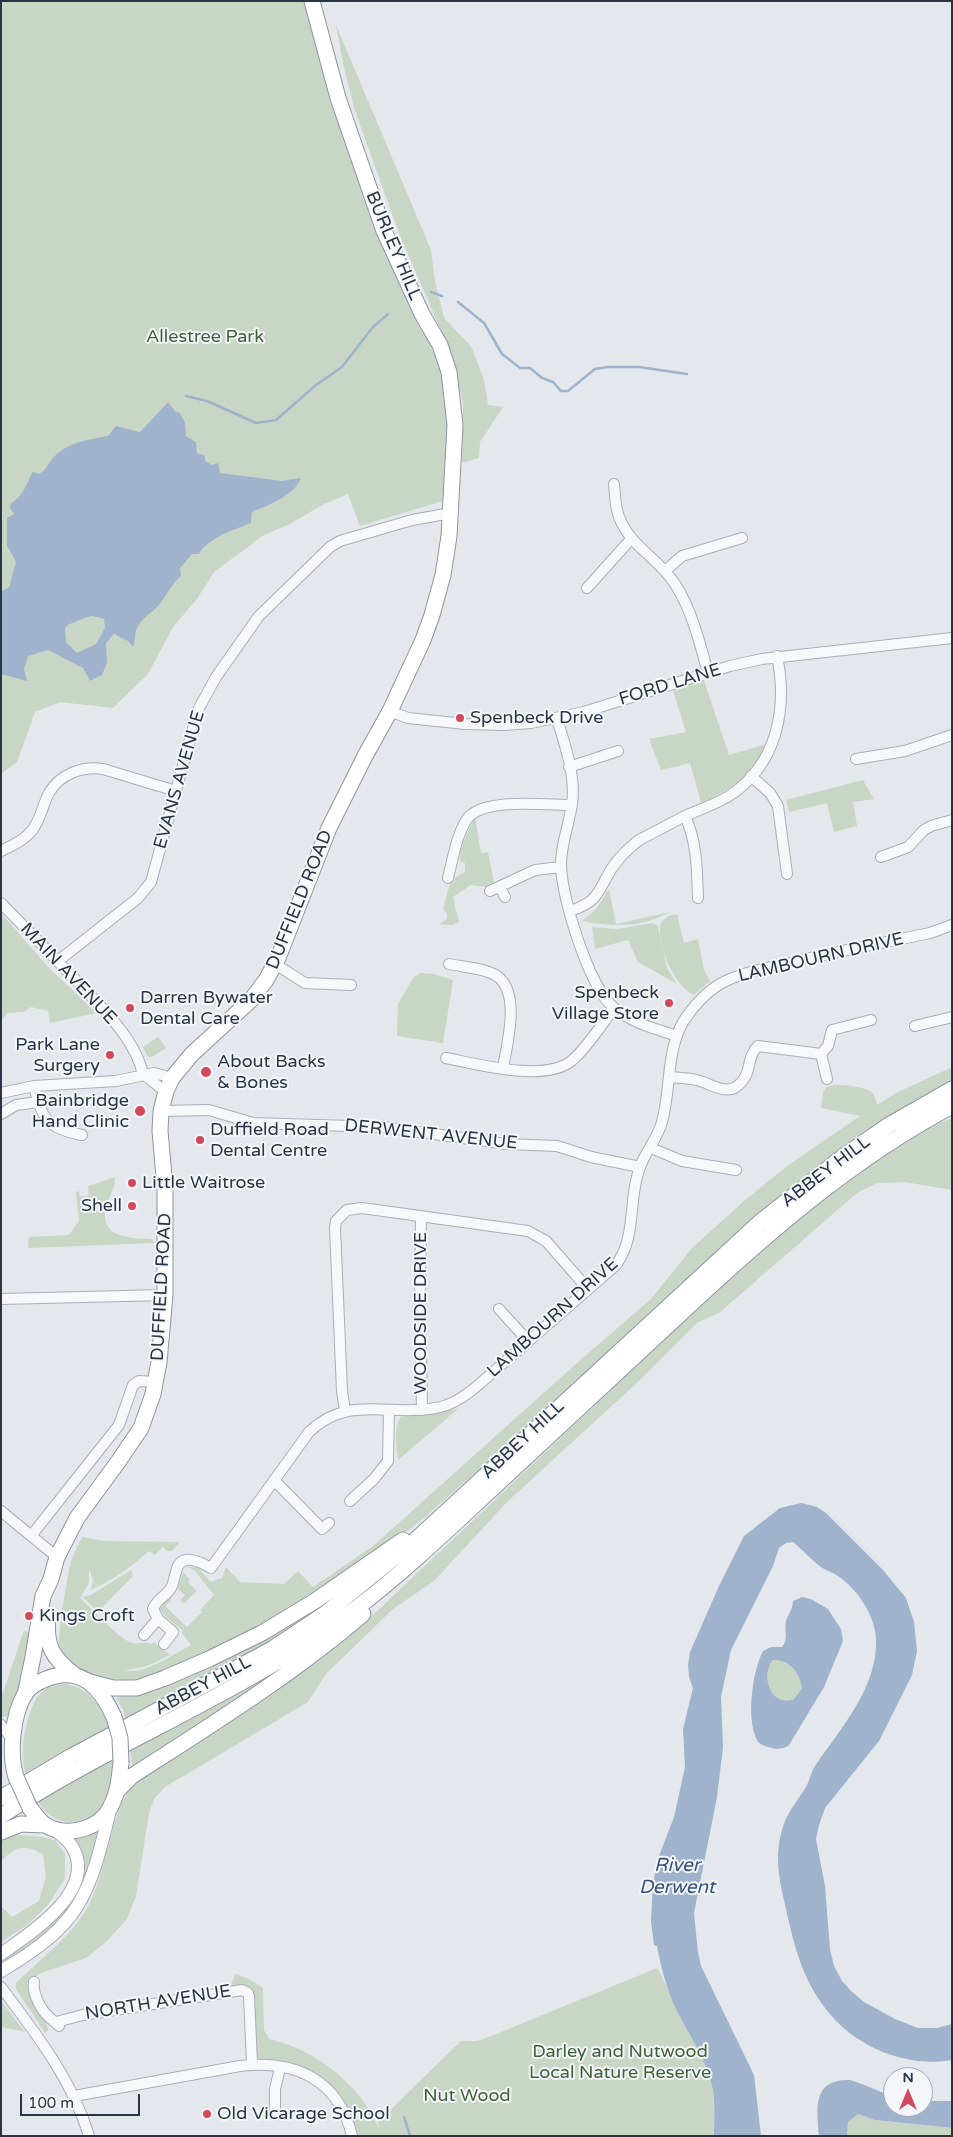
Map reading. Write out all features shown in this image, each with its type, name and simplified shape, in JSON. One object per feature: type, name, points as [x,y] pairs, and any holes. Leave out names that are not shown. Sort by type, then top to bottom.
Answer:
[{"type":"highway","name":"BURLEY HILL","points":[[312,1],[338,98],[381,222],[422,314],[440,345],[449,372],[455,425],[452,492]]},
{"type":"highway","name":"DUFFIELD ROAD","points":[[25,1695],[43,1596],[51,1580],[57,1556],[77,1518],[140,1428],[147,1414],[156,1382],[165,1295],[166,1207],[160,1132],[161,1111],[169,1084],[192,1054],[251,1000],[275,964],[338,808],[390,711],[420,647],[432,615],[443,575],[452,492]]},
{"type":"highway","name":"ABBEY HILL","points":[[75,1763],[272,1649],[326,1613],[381,1570],[716,1261],[799,1190],[882,1130],[952,1089]]},
{"type":"highway","name":"ABBEY HILL","points":[[75,1763],[148,1731],[229,1690],[294,1652],[357,1607],[452,1527],[769,1233],[853,1166],[893,1139],[952,1106]]},
{"type":"highway","points":[[50,1827],[30,1808],[8,1777],[18,1713],[25,1695],[36,1684],[52,1676],[83,1679],[113,1688],[137,1688],[165,1678],[262,1633],[316,1601],[449,1508]]},
{"type":"highway","points":[[117,1791],[132,1776],[246,1701],[334,1639],[387,1594],[452,1527]]},
{"type":"highway","name":"DUFFIELD ROAD","points":[[51,1580],[47,1626],[49,1642],[56,1659],[83,1679]]},
{"type":"highway","points":[[1,1832],[25,1824],[70,1831],[90,1826],[110,1810],[117,1791],[121,1763],[120,1738],[114,1718],[104,1698],[83,1679]]},
{"type":"highway","points":[[1,1798],[19,1785],[75,1763]]},
{"type":"highway","points":[[1,1816],[75,1763]]},
{"type":"main road","points":[[1,1971],[44,1944],[73,1914],[90,1883],[110,1810]]},
{"type":"main road","points":[[1,1954],[48,1919],[62,1904],[74,1884],[77,1869],[76,1854],[71,1844],[50,1827]]},
{"type":"street","points":[[614,484],[617,510],[622,525],[631,540],[665,571],[681,595],[708,673]]},
{"type":"street","name":"EVANS AVENUE","points":[[58,961],[149,887],[198,710],[216,678],[259,616],[330,547],[340,541],[412,520],[451,513]]},
{"type":"street","points":[[665,571],[682,556],[742,538]]},
{"type":"street","points":[[587,588],[631,540]]},
{"type":"street","name":"FORD LANE","points":[[390,711],[408,718],[465,724],[504,725],[557,719],[746,662],[776,656],[952,638]]},
{"type":"street","points":[[570,911],[591,903],[612,867],[628,848],[639,840],[730,794],[751,776],[772,744],[779,723],[782,694],[776,656]]},
{"type":"street","points":[[557,719],[572,780],[572,805],[563,842],[561,867],[570,911],[588,966],[598,990],[614,1008],[634,1021],[677,1036]]},
{"type":"street","points":[[856,759],[905,751],[952,736]]},
{"type":"street","points":[[569,767],[618,752]]},
{"type":"street","points":[[1,851],[17,843],[28,834],[39,818],[50,791],[62,779],[78,770],[104,769],[176,791]]},
{"type":"street","points":[[751,776],[770,793],[778,806],[787,874]]},
{"type":"street","points":[[453,873],[461,829],[468,818],[476,811],[505,805],[572,805]]},
{"type":"street","points":[[686,816],[693,833],[696,848],[698,898]]},
{"type":"street","points":[[882,857],[908,847],[924,830],[931,826],[952,820]]},
{"type":"street","points":[[506,897],[495,889],[535,870],[561,867]]},
{"type":"street","name":"MAIN AVENUE","points":[[1,903],[112,1018],[142,1066],[144,1075]]},
{"type":"street","name":"LAMBOURN DRIVE","points":[[158,1619],[154,1614],[154,1606],[173,1585],[176,1570],[181,1562],[196,1560],[211,1568],[309,1432],[330,1415],[345,1411],[422,1410],[436,1408],[462,1397],[616,1264],[625,1248],[632,1224],[634,1188],[640,1167],[651,1148],[662,1122],[677,1036],[684,1022],[702,998],[721,983],[734,978],[797,961],[930,933],[952,925]]},
{"type":"street","points":[[275,964],[305,983],[351,985]]},
{"type":"street","points":[[449,964],[496,975],[506,987],[511,1009],[503,1068]]},
{"type":"street","points":[[446,1058],[503,1068],[531,1071],[549,1070],[570,1062],[614,1008]]},
{"type":"street","points":[[915,1026],[952,1017]]},
{"type":"street","points":[[821,1054],[828,1046],[832,1030],[871,1020]]},
{"type":"street","points":[[670,1077],[697,1080],[716,1089],[724,1090],[741,1083],[747,1073],[751,1054],[758,1046],[821,1054]]},
{"type":"street","points":[[821,1054],[827,1079]]},
{"type":"street","points":[[1,1093],[34,1086],[116,1081],[144,1075],[150,1078],[158,1088],[169,1084]]},
{"type":"street","points":[[34,1086],[42,1115],[54,1126],[82,1135]]},
{"type":"street","points":[[1,1114],[16,1105],[38,1102]]},
{"type":"street","name":"DERWENT AVENUE","points":[[161,1111],[209,1110],[253,1124],[377,1127],[506,1144],[557,1146],[591,1157],[640,1167]]},
{"type":"street","points":[[651,1148],[682,1161],[736,1170]]},
{"type":"street","points":[[345,1411],[342,1391],[335,1228],[336,1221],[346,1210],[354,1208],[488,1227],[520,1229],[535,1234],[546,1242],[588,1289]]},
{"type":"street","name":"WOODSIDE DRIVE","points":[[421,1216],[422,1410]]},
{"type":"street","points":[[1,1299],[165,1295]]},
{"type":"street","points":[[499,1309],[528,1341]]},
{"type":"street","name":"DUFFIELD ROAD","points":[[31,1536],[119,1425],[133,1385],[139,1381],[156,1382]]},
{"type":"street","points":[[350,1501],[359,1485],[374,1479],[388,1461],[389,1410]]},
{"type":"street","points":[[274,1480],[322,1529],[329,1523]]},
{"type":"street","points":[[1,1511],[57,1556]]},
{"type":"street","points":[[144,1635],[158,1619],[173,1632],[164,1644]]},
{"type":"street","points":[[1,1720],[11,1718],[18,1713]]},
{"type":"street","points":[[1,1725],[13,1740]]},
{"type":"street","name":"NORTH AVENUE","points":[[34,1982],[33,1990],[47,2016],[57,2024],[83,2015],[242,1990],[250,1996],[252,2064]]},
{"type":"street","points":[[1,1987],[50,2053],[74,2096],[89,2136]]},
{"type":"street","points":[[74,2096],[252,2064],[280,2068],[311,2076],[328,2089],[338,2099],[345,2113],[352,2136]]},
{"type":"street","points":[[275,2115],[275,2089],[280,2068]]},
{"type":"green space","name":"Allestree Park","points":[[1,1],[306,1],[377,221],[439,366],[449,416],[443,501],[360,526],[348,494],[322,505],[290,524],[264,535],[214,572],[197,599],[173,627],[148,674],[113,708],[60,702],[35,712],[17,762],[1,774]]},
{"type":"green space","points":[[336,25],[431,250],[435,281],[444,318],[471,346],[484,380],[488,405],[503,407],[480,442],[479,458],[462,463],[463,403],[451,353],[400,236],[355,111]]},
{"type":"green space","points":[[704,681],[729,755],[767,744],[755,764],[740,780],[722,793],[701,803],[690,763],[661,770],[649,739],[686,732],[673,691]]},
{"type":"green space","points":[[863,780],[874,799],[853,802],[857,826],[834,832],[827,803],[789,812],[786,800]]},
{"type":"green space","points":[[475,817],[481,853],[488,852],[494,883],[487,887],[471,885],[453,897],[459,922],[452,925],[439,924],[447,919],[447,914],[443,909],[450,883],[453,883],[456,877],[465,872],[465,863],[461,862],[460,858],[461,852]]},
{"type":"green space","points":[[609,889],[616,924],[670,912],[649,921],[627,925],[582,921],[596,909]]},
{"type":"green space","points":[[1,913],[50,969],[97,1013],[50,1023],[48,1011],[31,1007],[23,1012],[8,1013],[1,1020]]},
{"type":"green space","points":[[677,914],[684,943],[698,939],[704,970],[710,981],[694,995],[687,991],[673,973],[663,950],[660,929],[662,921],[668,916]]},
{"type":"green space","points":[[653,923],[658,926],[667,968],[677,984],[638,962],[628,940],[595,949],[592,927],[617,929]]},
{"type":"green space","points":[[420,973],[433,974],[453,980],[443,1043],[397,1036],[398,1004],[413,978]]},
{"type":"green space","points":[[158,1037],[166,1048],[152,1057],[148,1057],[143,1047]]},
{"type":"green space","points":[[952,1067],[952,1081],[939,1091],[900,1112],[525,1429],[418,1523],[356,1569],[217,1651],[126,1685],[117,1684],[89,1674],[64,1657],[58,1650],[61,1616],[69,1569],[82,1537],[104,1541],[180,1542],[172,1551],[167,1551],[163,1547],[155,1555],[149,1551],[121,1573],[91,1590],[93,1580],[89,1569],[89,1583],[80,1598],[126,1640],[132,1643],[151,1644],[154,1642],[170,1655],[147,1666],[125,1670],[140,1670],[149,1667],[191,1645],[182,1633],[183,1631],[166,1617],[159,1608],[167,1598],[172,1599],[165,1606],[187,1627],[202,1612],[200,1610],[214,1595],[195,1571],[187,1566],[198,1568],[211,1582],[222,1578],[226,1567],[240,1582],[284,1584],[298,1571],[313,1587],[373,1546],[651,1299],[692,1248],[744,1201],[787,1166],[860,1116],[821,1108],[825,1089],[833,1085],[840,1085],[867,1089],[875,1097],[877,1105],[896,1093]]},
{"type":"green space","points":[[952,1118],[952,1190],[905,1182],[877,1183],[857,1193],[719,1313],[698,1322],[640,1380],[506,1503],[434,1581],[393,1609],[326,1674],[308,1702],[165,1787],[154,1799],[149,1813],[136,1896],[127,1919],[106,1942],[86,1958],[41,1973],[27,1983],[44,2014],[48,2030],[45,2033],[16,1989],[16,1983],[70,1932],[85,1912],[99,1881],[117,1815],[133,1784],[260,1701],[358,1629],[713,1294],[802,1216],[871,1162],[925,1129]]},
{"type":"green space","points":[[115,1177],[106,1209],[105,1219],[108,1226],[112,1231],[120,1235],[151,1239],[155,1243],[28,1248],[29,1237],[69,1235],[79,1221],[76,1192],[79,1191],[80,1197],[89,1195],[88,1186]]},
{"type":"green space","points":[[458,1409],[398,1460],[396,1432],[401,1417]]},
{"type":"green space","points":[[131,1570],[133,1576],[98,1612],[83,1597],[91,1595]]},
{"type":"green space","points":[[183,1572],[190,1579],[188,1582],[197,1591],[184,1603],[180,1600],[185,1595],[178,1589]]},
{"type":"green space","points":[[332,1595],[332,1599],[271,1641],[125,1719],[123,1709],[116,1698],[152,1689]]},
{"type":"green space","points":[[24,1630],[29,1633],[30,1652],[13,1713],[4,1717],[1,1716],[1,1699]]},
{"type":"green space","points":[[294,1659],[235,1702],[132,1766],[130,1747]]},
{"type":"green space","points":[[773,1660],[789,1664],[799,1677],[802,1688],[794,1699],[786,1701],[779,1699],[770,1689],[768,1674]]},
{"type":"green space","points":[[59,1684],[66,1684],[82,1690],[94,1700],[103,1714],[109,1730],[26,1775],[23,1744],[31,1709],[41,1693],[46,1689]]},
{"type":"green space","points":[[113,1757],[112,1776],[106,1800],[101,1809],[93,1816],[77,1822],[56,1819],[45,1811],[36,1799]]},
{"type":"green space","points":[[100,1827],[85,1887],[52,1932],[7,1961],[10,1955],[40,1934],[68,1906],[78,1890],[83,1873],[82,1855],[73,1837]]},
{"type":"green space","points":[[17,1835],[55,1840],[65,1854],[65,1879],[47,1906],[27,1925],[1,1942],[1,1906],[12,1917],[39,1901],[46,1876],[43,1855],[31,1849],[21,1848],[10,1852],[1,1862],[1,1839]]},
{"type":"green space","name":"Darley and Nutwood Local Nature Reserve","points":[[657,1968],[710,2076],[714,2098],[714,2136],[358,2136],[342,2100],[323,2081],[297,2070],[260,2061],[255,2052],[255,1997],[245,1985],[231,1985],[235,1974],[249,1979],[263,1988],[264,2030],[269,2039],[282,2042],[305,2052],[337,2073],[359,2095],[379,2127],[378,2122],[461,2041],[477,2041],[494,2035]]},
{"type":"green space","points":[[1,2001],[25,2032],[1,2027]]},
{"type":"green space","points":[[858,2114],[875,2120],[952,2128],[952,2136],[847,2136],[848,2122]]},
{"type":"water","points":[[168,402],[175,411],[180,413],[185,423],[186,436],[196,442],[197,453],[205,456],[205,461],[212,465],[218,463],[220,473],[282,481],[301,478],[287,495],[252,512],[251,523],[215,539],[203,548],[199,554],[192,554],[180,568],[181,576],[154,610],[139,625],[136,630],[133,647],[128,641],[114,634],[106,643],[107,663],[102,675],[90,681],[83,668],[48,650],[28,656],[24,669],[27,681],[1,674],[1,592],[9,587],[16,562],[7,546],[7,518],[14,514],[10,508],[11,503],[21,493],[32,472],[39,474],[42,472],[54,457],[66,448],[94,438],[108,436],[116,426],[140,432]],"holes":[[[93,616],[104,619],[105,628],[96,644],[77,653],[66,642],[65,629],[67,625]]]},
{"type":"water","name":"River Derwent","points":[[801,1503],[817,1507],[826,1513],[883,1570],[906,1598],[914,1622],[917,1651],[912,1675],[879,1741],[825,1808],[819,1825],[816,1839],[825,1886],[830,1949],[834,1966],[842,1981],[851,1991],[864,2002],[895,2019],[918,2028],[937,2028],[952,2024],[952,2060],[935,2062],[901,2058],[869,2046],[855,2037],[830,2014],[814,1992],[798,1957],[779,1872],[778,1853],[781,1834],[786,1819],[806,1787],[814,1768],[846,1722],[864,1690],[871,1674],[875,1657],[876,1639],[869,1612],[852,1588],[845,1581],[817,1564],[793,1542],[786,1543],[779,1548],[773,1566],[731,1650],[721,1697],[723,1747],[717,1797],[694,1913],[701,1966],[754,2075],[761,2136],[714,2136],[714,2095],[708,2072],[674,2005],[664,1976],[657,1946],[654,1945],[651,1921],[653,1883],[659,1856],[674,1817],[685,1767],[683,1729],[693,1688],[689,1677],[688,1665],[690,1652],[719,1586],[744,1536],[780,1508]]},
{"type":"water","points":[[802,1597],[811,1599],[828,1609],[841,1629],[843,1641],[824,1687],[789,1745],[782,1748],[774,1748],[759,1743],[755,1734],[751,1711],[753,1684],[763,1651],[771,1647],[782,1647],[784,1644],[786,1621],[793,1601]],"holes":[[[773,1660],[789,1664],[801,1682],[802,1688],[794,1699],[786,1701],[779,1699],[770,1689],[768,1682],[769,1667]]]},
{"type":"water","points":[[850,2080],[883,2093],[883,2117],[933,2117],[933,2101],[952,2101],[952,2128],[875,2120],[858,2114],[848,2122],[847,2136],[819,2136],[818,2106],[820,2097],[823,2090],[829,2084]]},
{"type":"waterway","points":[[431,292],[442,296]]},
{"type":"waterway","points":[[458,302],[484,323],[502,354],[520,368],[530,368],[542,378],[553,382],[561,391],[568,391],[595,369],[608,367],[639,367],[687,374]]},
{"type":"waterway","points":[[186,396],[207,401],[256,423],[276,420],[316,385],[342,367],[372,328],[388,314]]},
{"type":"waterway","points":[[404,2117],[410,2136]]},
{"type":"place","name":"Spenbeck Drive","points":[[460,718]]},
{"type":"place","name":"Spenbeck Village Store","points":[[669,1003]]},
{"type":"place","name":"Darren Bywater Dental Care","points":[[130,1008]]},
{"type":"place","name":"Park Lane Surgery","points":[[110,1055]]},
{"type":"place","name":"About Backs & Bones","points":[[206,1072]]},
{"type":"place","name":"Bainbridge Hand Clinic","points":[[140,1111]]},
{"type":"place","name":"Duffield Road Dental Centre","points":[[200,1140]]},
{"type":"place","name":"Little Waitrose","points":[[132,1183]]},
{"type":"place","name":"Shell","points":[[132,1206]]},
{"type":"place","name":"Kings Croft","points":[[29,1616]]},
{"type":"place","name":"Old Vicarage School","points":[[207,2114]]},
{"type":"park label","name":"Nut Wood","points":[[467,2096]]}]
